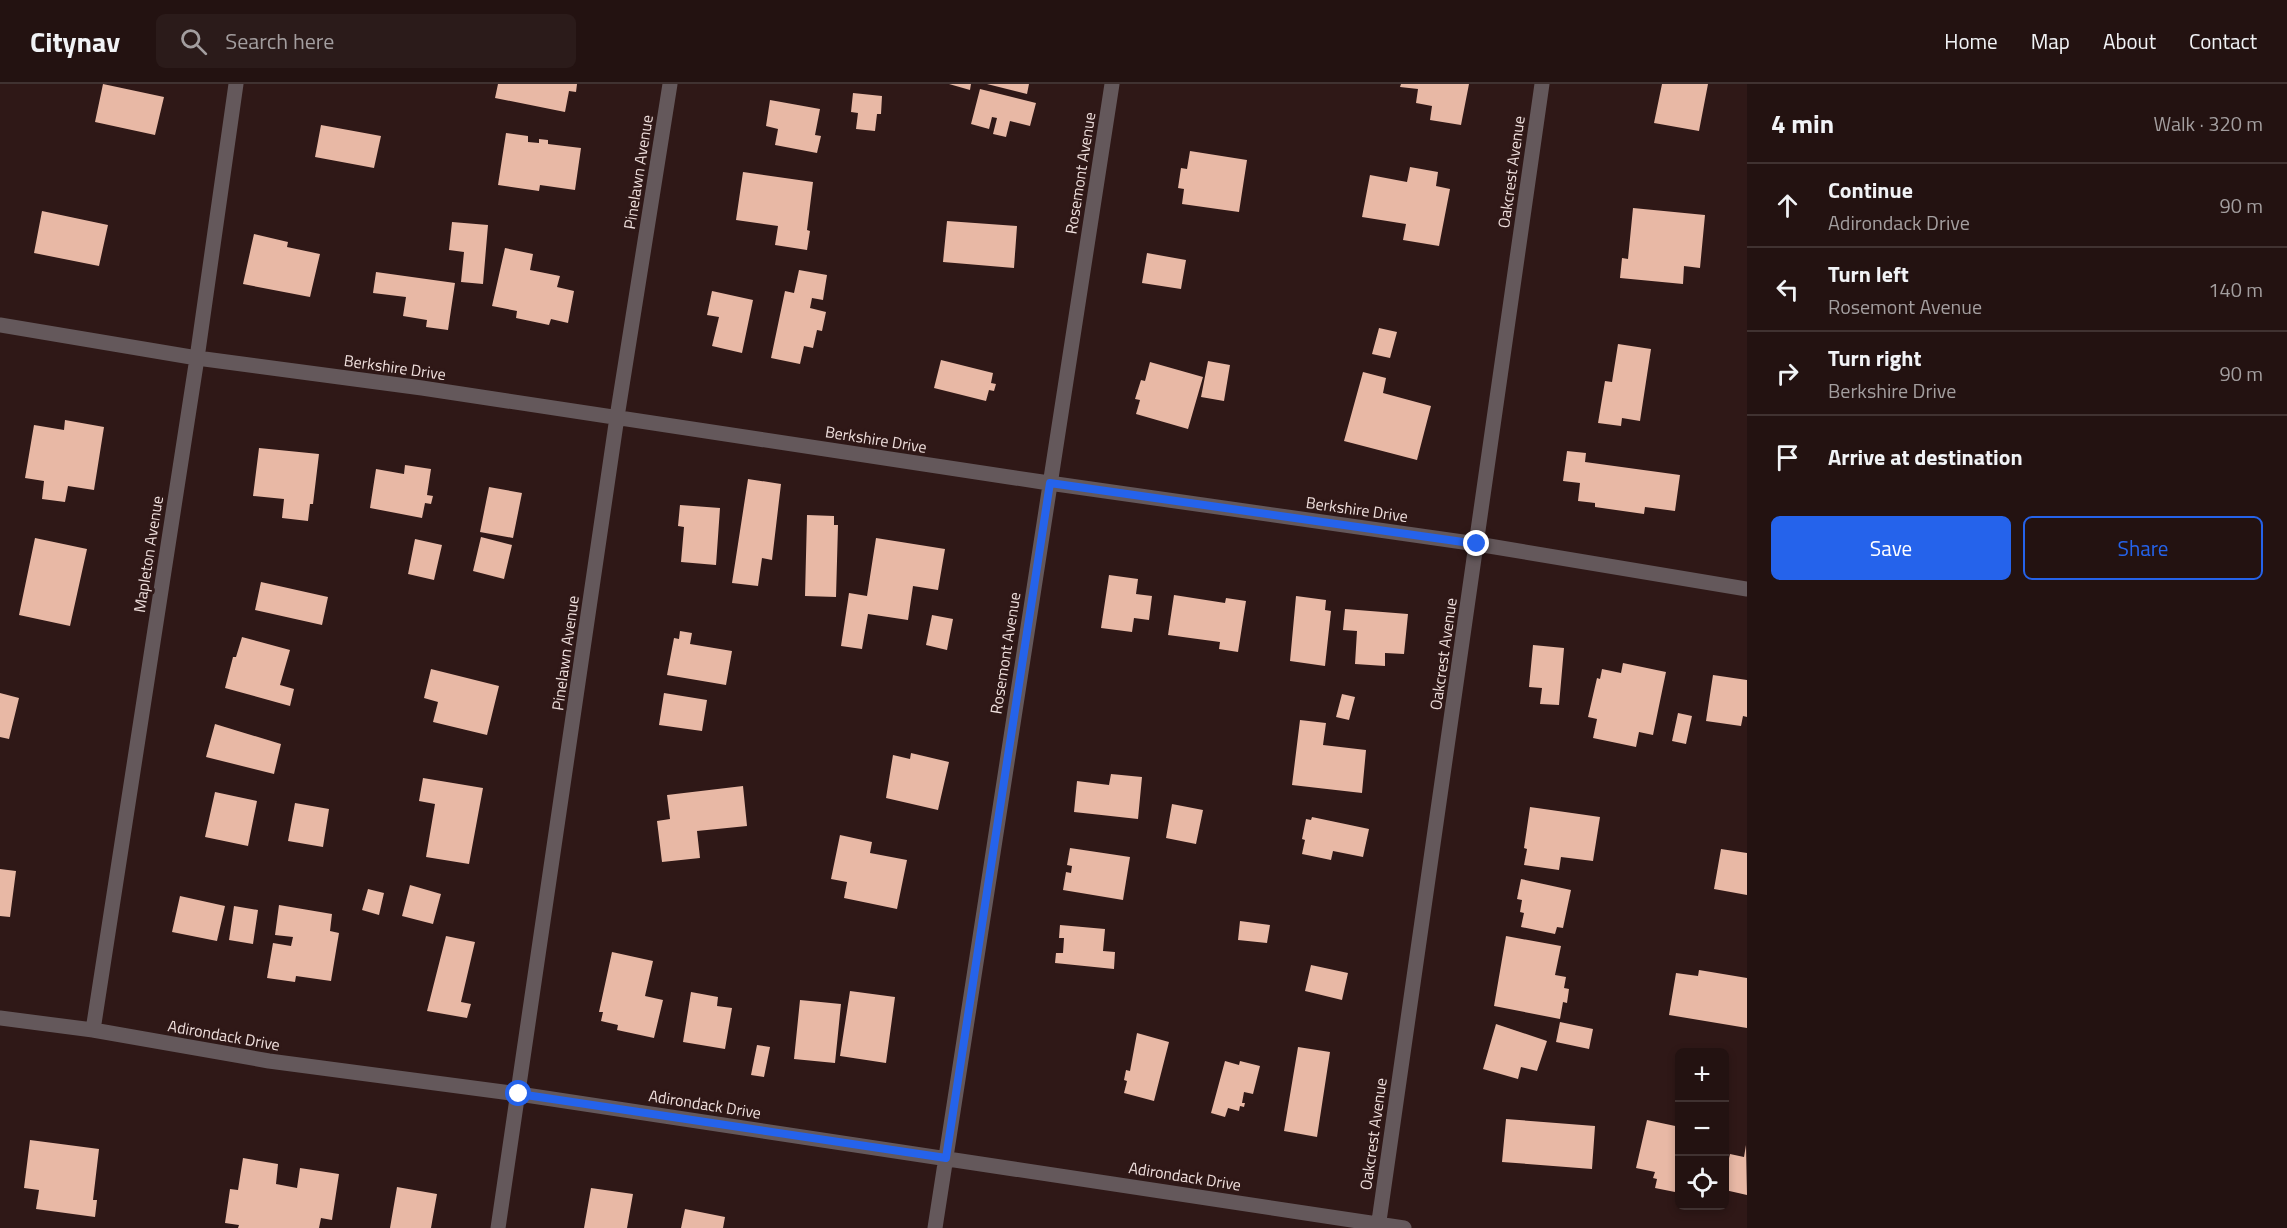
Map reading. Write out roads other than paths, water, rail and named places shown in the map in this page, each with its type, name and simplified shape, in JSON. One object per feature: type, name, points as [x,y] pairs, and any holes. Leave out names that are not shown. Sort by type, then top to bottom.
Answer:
[{"type":"street","name":"Mapleton Avenue","points":[[93,1030],[197,358],[236,84]]},
{"type":"street","name":"Pinelawn Avenue","points":[[498,1228],[617,417],[670,84]]},
{"type":"street","name":"Rosemont Avenue","points":[[935,1228],[1112,84]]},
{"type":"street","name":"Oakcrest Avenue","points":[[1378,1226],[1542,84]]},
{"type":"street","name":"Berkshire Drive","points":[[0,326],[197,358],[422,388],[1050,483],[1477,544],[1747,589]]},
{"type":"street","name":"Adirondack Drive","points":[[0,1018],[93,1030],[269,1061],[519,1094],[1378,1226],[1404,1228]]}]
